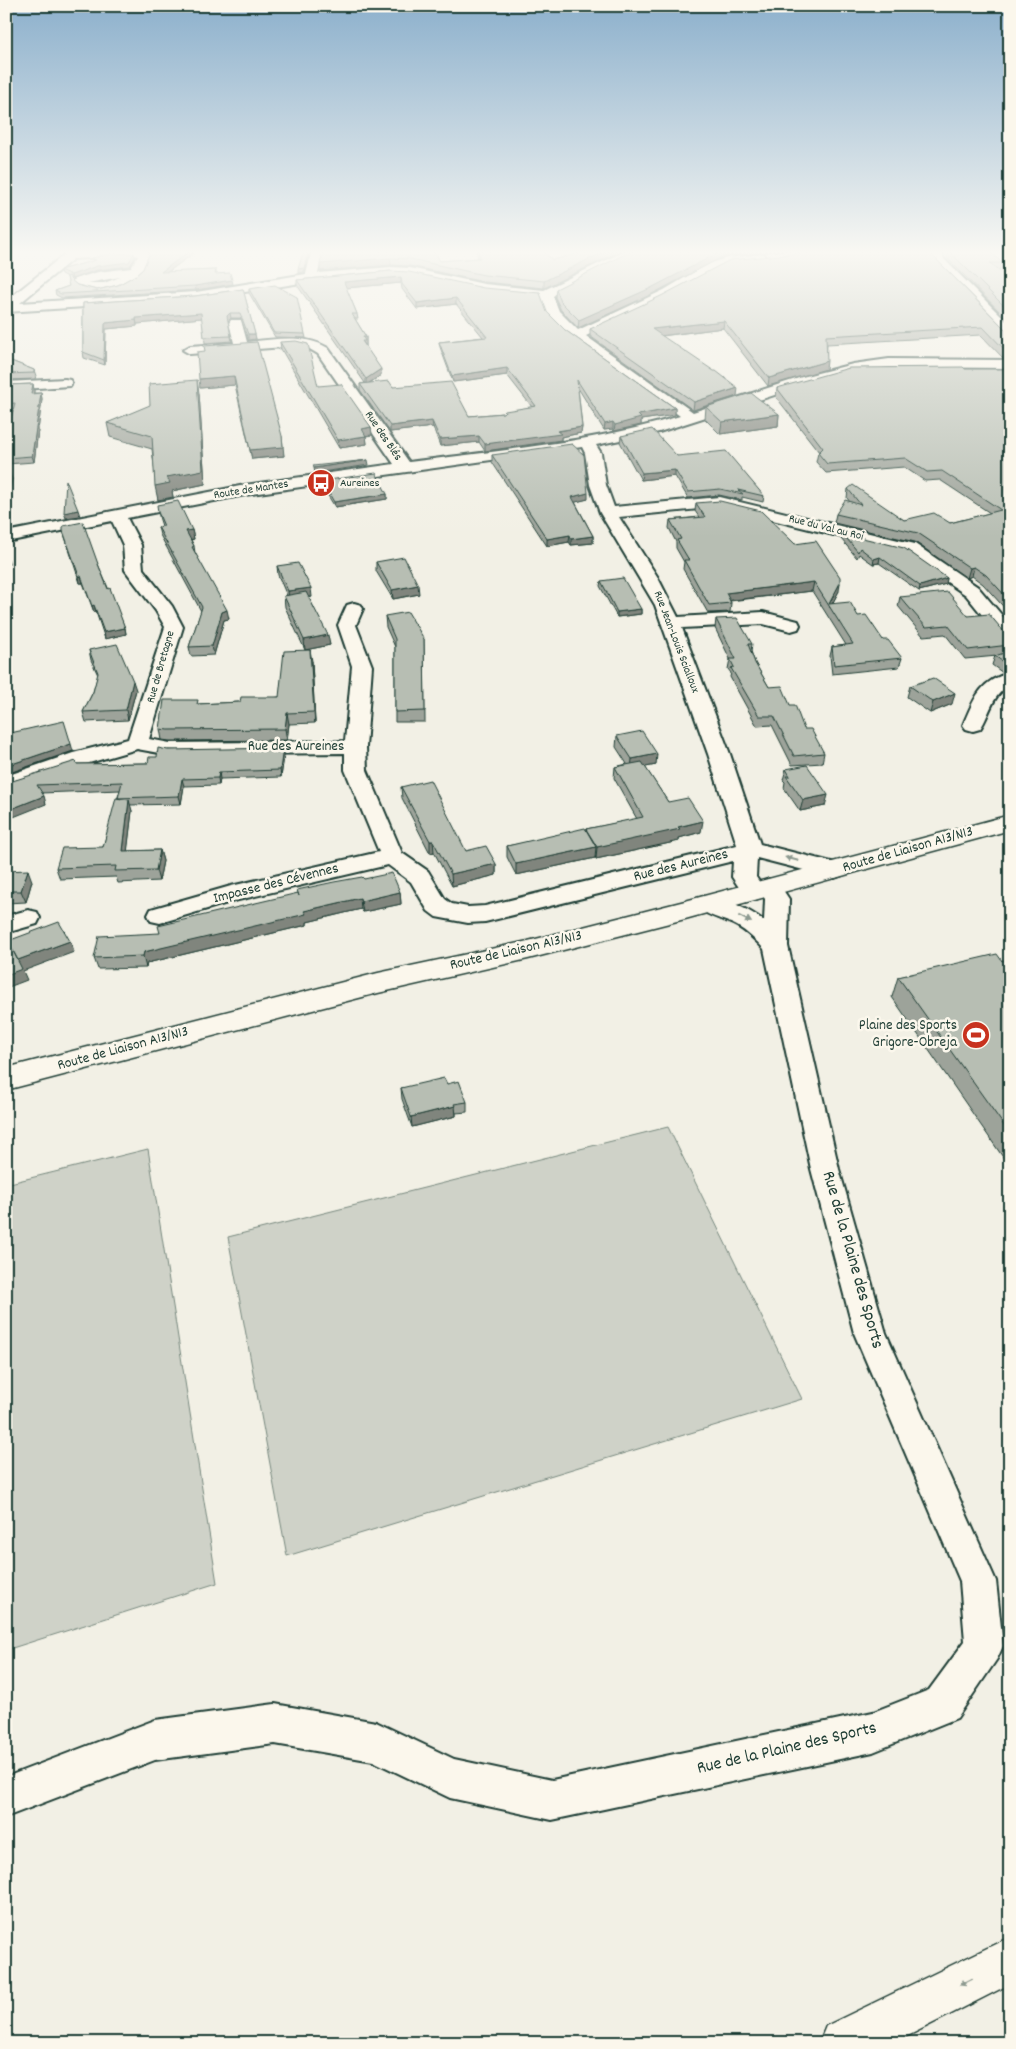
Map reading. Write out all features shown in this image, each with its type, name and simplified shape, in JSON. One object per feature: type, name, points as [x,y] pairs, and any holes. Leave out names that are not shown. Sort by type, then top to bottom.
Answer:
[{"type":"main road","name":"Route de Liaison A13/N13","points":[[10,1074],[378,983],[528,950],[761,890],[1010,822]]},
{"type":"main road","points":[[843,2043],[1010,1960]]},
{"type":"street","name":"Rue des Blés","points":[[190,350],[246,346]]},
{"type":"street","name":"Rue des Blés","points":[[315,346],[323,351],[404,467]]},
{"type":"street","points":[[591,346],[690,418]]},
{"type":"street","name":"Route de Mantes","points":[[6,537],[245,490],[587,443],[654,429],[807,380],[867,366],[916,363],[1010,364]]},
{"type":"street","points":[[6,386],[65,383]]},
{"type":"street","name":"Rue Jean-Louis Scialloux","points":[[587,443],[593,452],[598,485],[608,513],[657,590],[719,754],[750,849]]},
{"type":"street","name":"Rue du Val au Roi","points":[[608,513],[719,502],[909,548],[972,591],[1010,637]]},
{"type":"street","name":"Rue de Bretagne","points":[[117,515],[132,545],[134,570],[165,610],[174,627],[137,743]]},
{"type":"street","points":[[354,609],[346,625],[361,659],[362,666],[355,747]]},
{"type":"street","points":[[670,623],[763,618],[791,625]]},
{"type":"street","points":[[973,725],[982,704],[994,685],[1010,679]]},
{"type":"street","name":"Rue des Aureines","points":[[6,783],[82,758],[137,743],[170,749],[355,747],[356,770],[392,857],[420,877],[436,905],[445,911],[468,915],[485,914],[750,849]]},
{"type":"street","points":[[776,946],[777,899],[744,877],[746,858],[750,849],[834,870]]},
{"type":"street","name":"Impasse des Cévennes","points":[[160,915],[231,894],[392,857]]},
{"type":"street","points":[[708,904],[753,923],[776,946]]},
{"type":"street","name":"Rue de la Plaine des Sports","points":[[6,1797],[156,1740],[275,1724],[376,1742],[450,1778],[552,1800],[873,1732],[942,1704],[984,1646],[978,1581],[870,1333],[824,1170],[776,946]]},
{"type":"shaded area","points":[[668,1127],[802,1399],[287,1556],[228,1237]]},
{"type":"shaded area","points":[[148,1149],[217,1583],[6,1650],[6,1184]]},
{"type":"building","points":[[83,346],[104,346],[104,360],[83,352]]},
{"type":"building","points":[[204,346],[258,346],[282,436],[283,447],[250,450],[234,376],[199,379],[197,352],[205,351]]},
{"type":"building","points":[[282,346],[308,346],[318,386],[341,384],[371,427],[362,429],[366,436],[338,440]]},
{"type":"building","points":[[343,346],[365,346],[381,369],[366,379]]},
{"type":"building","points":[[440,346],[587,346],[675,408],[638,415],[641,418],[615,425],[613,422],[605,424],[577,380],[582,427],[557,431],[561,434],[485,444],[479,436],[440,439],[432,421],[390,426],[360,384],[389,381],[393,387],[451,382],[469,416],[503,413],[505,411],[536,406],[507,368],[452,376]]},
{"type":"building","points":[[614,346],[677,346],[716,371],[738,388],[694,402]]},
{"type":"building","points":[[743,346],[826,346],[827,361],[769,378]]},
{"type":"building","points":[[1001,346],[1010,346],[1010,351],[1005,350]]},
{"type":"building","points":[[6,359],[34,370],[34,373],[6,374]]},
{"type":"building","points":[[963,367],[965,369],[1010,369],[1010,601],[986,575],[974,567],[970,568],[918,533],[836,514],[845,500],[861,505],[848,489],[853,485],[904,520],[934,513],[950,523],[1001,510],[942,471],[927,472],[905,458],[827,464],[818,453],[823,448],[777,388],[849,368]]},
{"type":"building","points":[[197,380],[203,470],[167,477],[170,483],[155,486],[152,436],[107,423],[150,405],[149,384]]},
{"type":"building","points":[[33,384],[31,394],[41,393],[32,456],[6,458],[9,426],[15,403],[6,404],[6,385]]},
{"type":"building","points":[[751,393],[779,414],[722,422],[706,407]]},
{"type":"building","points":[[652,429],[677,456],[726,451],[764,496],[738,490],[743,494],[720,489],[688,492],[675,470],[642,473],[621,436]]},
{"type":"building","points":[[572,444],[584,455],[588,493],[572,497],[593,536],[571,539],[570,535],[547,539],[492,455]]},
{"type":"building","points":[[368,460],[314,468],[313,466]]},
{"type":"building","points":[[6,472],[10,474],[6,499]]},
{"type":"building","points":[[376,473],[387,494],[334,502],[322,481]]},
{"type":"building","points":[[66,480],[78,510],[64,513]]},
{"type":"building","points":[[178,501],[192,530],[186,531],[194,546],[192,547],[227,610],[222,612],[212,646],[189,647],[202,607],[158,527],[164,526],[157,505]]},
{"type":"building","points":[[720,501],[761,511],[795,544],[816,541],[840,577],[840,583],[829,604],[850,602],[858,616],[866,615],[883,640],[888,640],[902,658],[834,665],[832,647],[853,644],[814,582],[726,593],[731,603],[709,605],[684,560],[689,560],[677,540],[681,539],[670,520],[705,517],[696,503]]},
{"type":"building","points":[[83,522],[98,564],[108,589],[110,588],[125,628],[104,632],[94,605],[92,606],[81,576],[79,576],[63,531],[63,526]]},
{"type":"building","points":[[842,533],[904,548],[947,578],[920,586],[880,557],[874,559],[860,548],[858,552]]},
{"type":"building","points":[[404,557],[418,585],[392,590],[376,562]]},
{"type":"building","points":[[298,563],[311,588],[288,591],[277,566]]},
{"type":"building","points":[[623,578],[641,609],[617,612],[601,581]]},
{"type":"building","points":[[306,592],[328,635],[304,640],[284,596]]},
{"type":"building","points":[[948,592],[968,616],[989,614],[1005,633],[1010,634],[1010,650],[1009,645],[968,650],[948,625],[926,627],[900,597]]},
{"type":"building","points":[[408,612],[424,639],[425,711],[395,712],[395,639],[385,616]]},
{"type":"building","points":[[737,618],[752,644],[748,644],[755,663],[769,687],[782,686],[790,705],[795,705],[804,729],[811,729],[824,753],[794,756],[774,716],[759,716],[731,668],[734,667],[730,659],[736,659],[716,619]]},
{"type":"building","points":[[117,644],[133,681],[126,710],[83,712],[93,692],[98,673],[89,650]]},
{"type":"building","points":[[310,650],[314,712],[287,713],[285,729],[160,729],[164,700],[198,700],[197,704],[240,702],[241,697],[279,697],[284,651]]},
{"type":"building","points":[[1010,651],[1010,663],[1006,664],[995,656]]},
{"type":"building","points":[[933,678],[955,693],[933,702],[910,686]]},
{"type":"building","points":[[64,721],[71,744],[6,766],[6,734]]},
{"type":"building","points":[[642,731],[657,754],[632,759],[617,736]]},
{"type":"building","points":[[158,748],[168,750],[283,748],[280,770],[219,772],[218,778],[182,779],[179,796],[118,798],[122,782],[37,785],[44,796],[6,811],[6,783],[76,761],[77,764],[148,763],[149,757],[157,757]]},
{"type":"building","points":[[642,762],[668,802],[688,798],[703,821],[678,827],[680,829],[597,847],[586,829],[643,817],[615,767]]},
{"type":"building","points":[[807,765],[828,795],[803,800],[786,776],[790,776],[786,769]]},
{"type":"building","points":[[430,780],[466,851],[486,846],[496,864],[451,874],[433,841],[430,841],[401,787]]},
{"type":"building","points":[[116,798],[129,800],[123,851],[160,850],[156,870],[115,871],[116,866],[56,868],[62,848],[103,847]]},
{"type":"building","points":[[585,828],[596,847],[516,864],[507,846]]},
{"type":"building","points":[[28,870],[21,891],[6,891],[6,871]]},
{"type":"building","points":[[392,873],[400,892],[361,901],[360,898],[304,911],[306,914],[144,952],[143,956],[94,958],[99,936],[160,933],[158,926],[298,893],[297,890],[334,882],[362,877],[364,879]]},
{"type":"building","points":[[59,922],[70,941],[18,960],[8,941]]},
{"type":"building","points":[[11,947],[22,969],[6,975],[6,949]]},
{"type":"building","name":"Plaine des Sports Grigore-Obreja","points":[[997,954],[1002,961],[1010,959],[1010,1134],[898,977]]},
{"type":"building","points":[[444,1078],[447,1084],[459,1081],[467,1102],[411,1117],[401,1088]]},
{"type":"place","name":"Aureines","points":[[321,483]]},
{"type":"place","name":"Plaine des Sports Grigore-Obreja","points":[[976,1035]]}]
